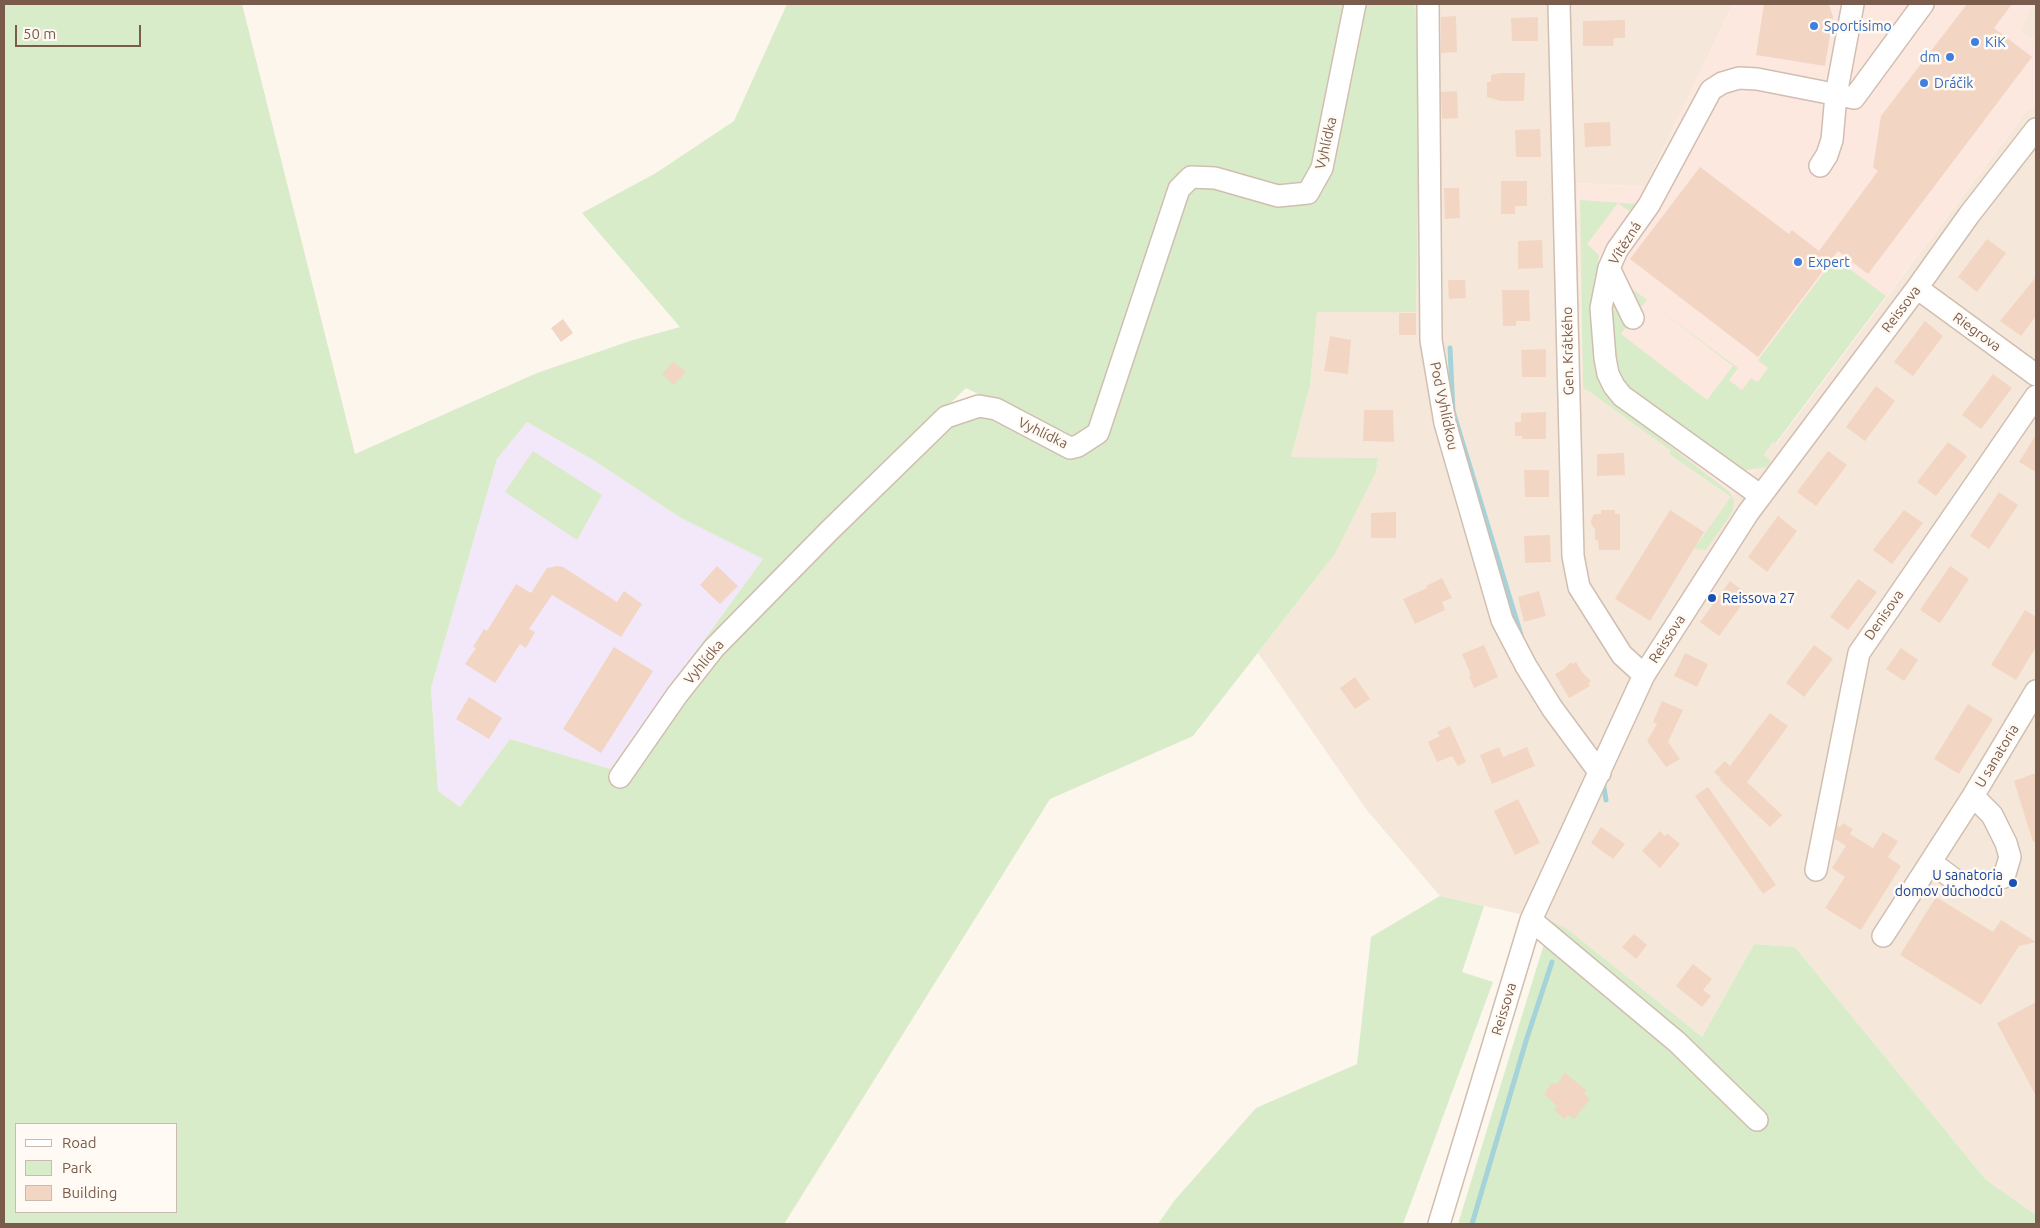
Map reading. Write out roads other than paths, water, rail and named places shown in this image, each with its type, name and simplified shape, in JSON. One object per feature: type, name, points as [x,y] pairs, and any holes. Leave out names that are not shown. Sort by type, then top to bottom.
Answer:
[{"type":"street","name":"Vyhlídka","points":[[620,777],[677,695],[714,648],[829,531],[946,417],[979,406],[996,409],[1070,448],[1078,446],[1098,433],[1179,190],[1191,177],[1215,178],[1278,196],[1308,193],[1322,168],[1354,4]]},
{"type":"street","name":"Pod Vyhlídkou","points":[[1428,4],[1431,340],[1445,423],[1502,620],[1526,666],[1552,708],[1600,773]]},
{"type":"street","name":"Gen. Krátkého","points":[[1559,4],[1574,556],[1579,587],[1622,655],[1644,675]]},
{"type":"street","points":[[1820,166],[1832,140],[1836,94],[1853,4]]},
{"type":"street","name":"Vítězná","points":[[1761,496],[1622,396],[1614,386],[1608,374],[1605,358],[1601,308],[1609,268],[1618,250],[1649,205],[1711,90],[1722,83],[1739,78],[1757,79],[1854,98],[1923,4]]},
{"type":"street","name":"Reissova","points":[[1439,1224],[1531,920],[1644,675],[1743,521],[1917,288],[1968,215],[2036,130]]},
{"type":"street","points":[[1609,268],[1633,318]]},
{"type":"street","name":"Riegrova","points":[[1917,288],[2036,375]]},
{"type":"street","name":"Denisova","points":[[1816,870],[1859,653],[2036,396]]},
{"type":"street","name":"U sanatoria","points":[[1883,936],[1973,796],[2036,691]]},
{"type":"street","name":"U sanatoria","points":[[1930,862],[1955,880],[1978,886],[2004,877],[2010,857],[2006,843],[1992,815],[1973,796]]},
{"type":"street","points":[[1531,920],[1677,1042],[1756,1120]]},
{"type":"waterway","points":[[1450,348],[1453,411],[1521,635]]},
{"type":"waterway","points":[[1603,782],[1606,800]]},
{"type":"waterway","points":[[1472,1224],[1526,1041],[1552,962]]},
{"type":"place","name":"Sportisimo","points":[[1814,26]]},
{"type":"place","name":"KiK","points":[[1975,42]]},
{"type":"place","name":"dm","points":[[1950,57]]},
{"type":"place","name":"Dráčik","points":[[1924,83]]},
{"type":"place","name":"Expert","points":[[1798,262]]},
{"type":"place","name":"Reissova 27","points":[[1712,598]]},
{"type":"place","name":"U sanatoria domov důchodců","points":[[2013,883]]}]
